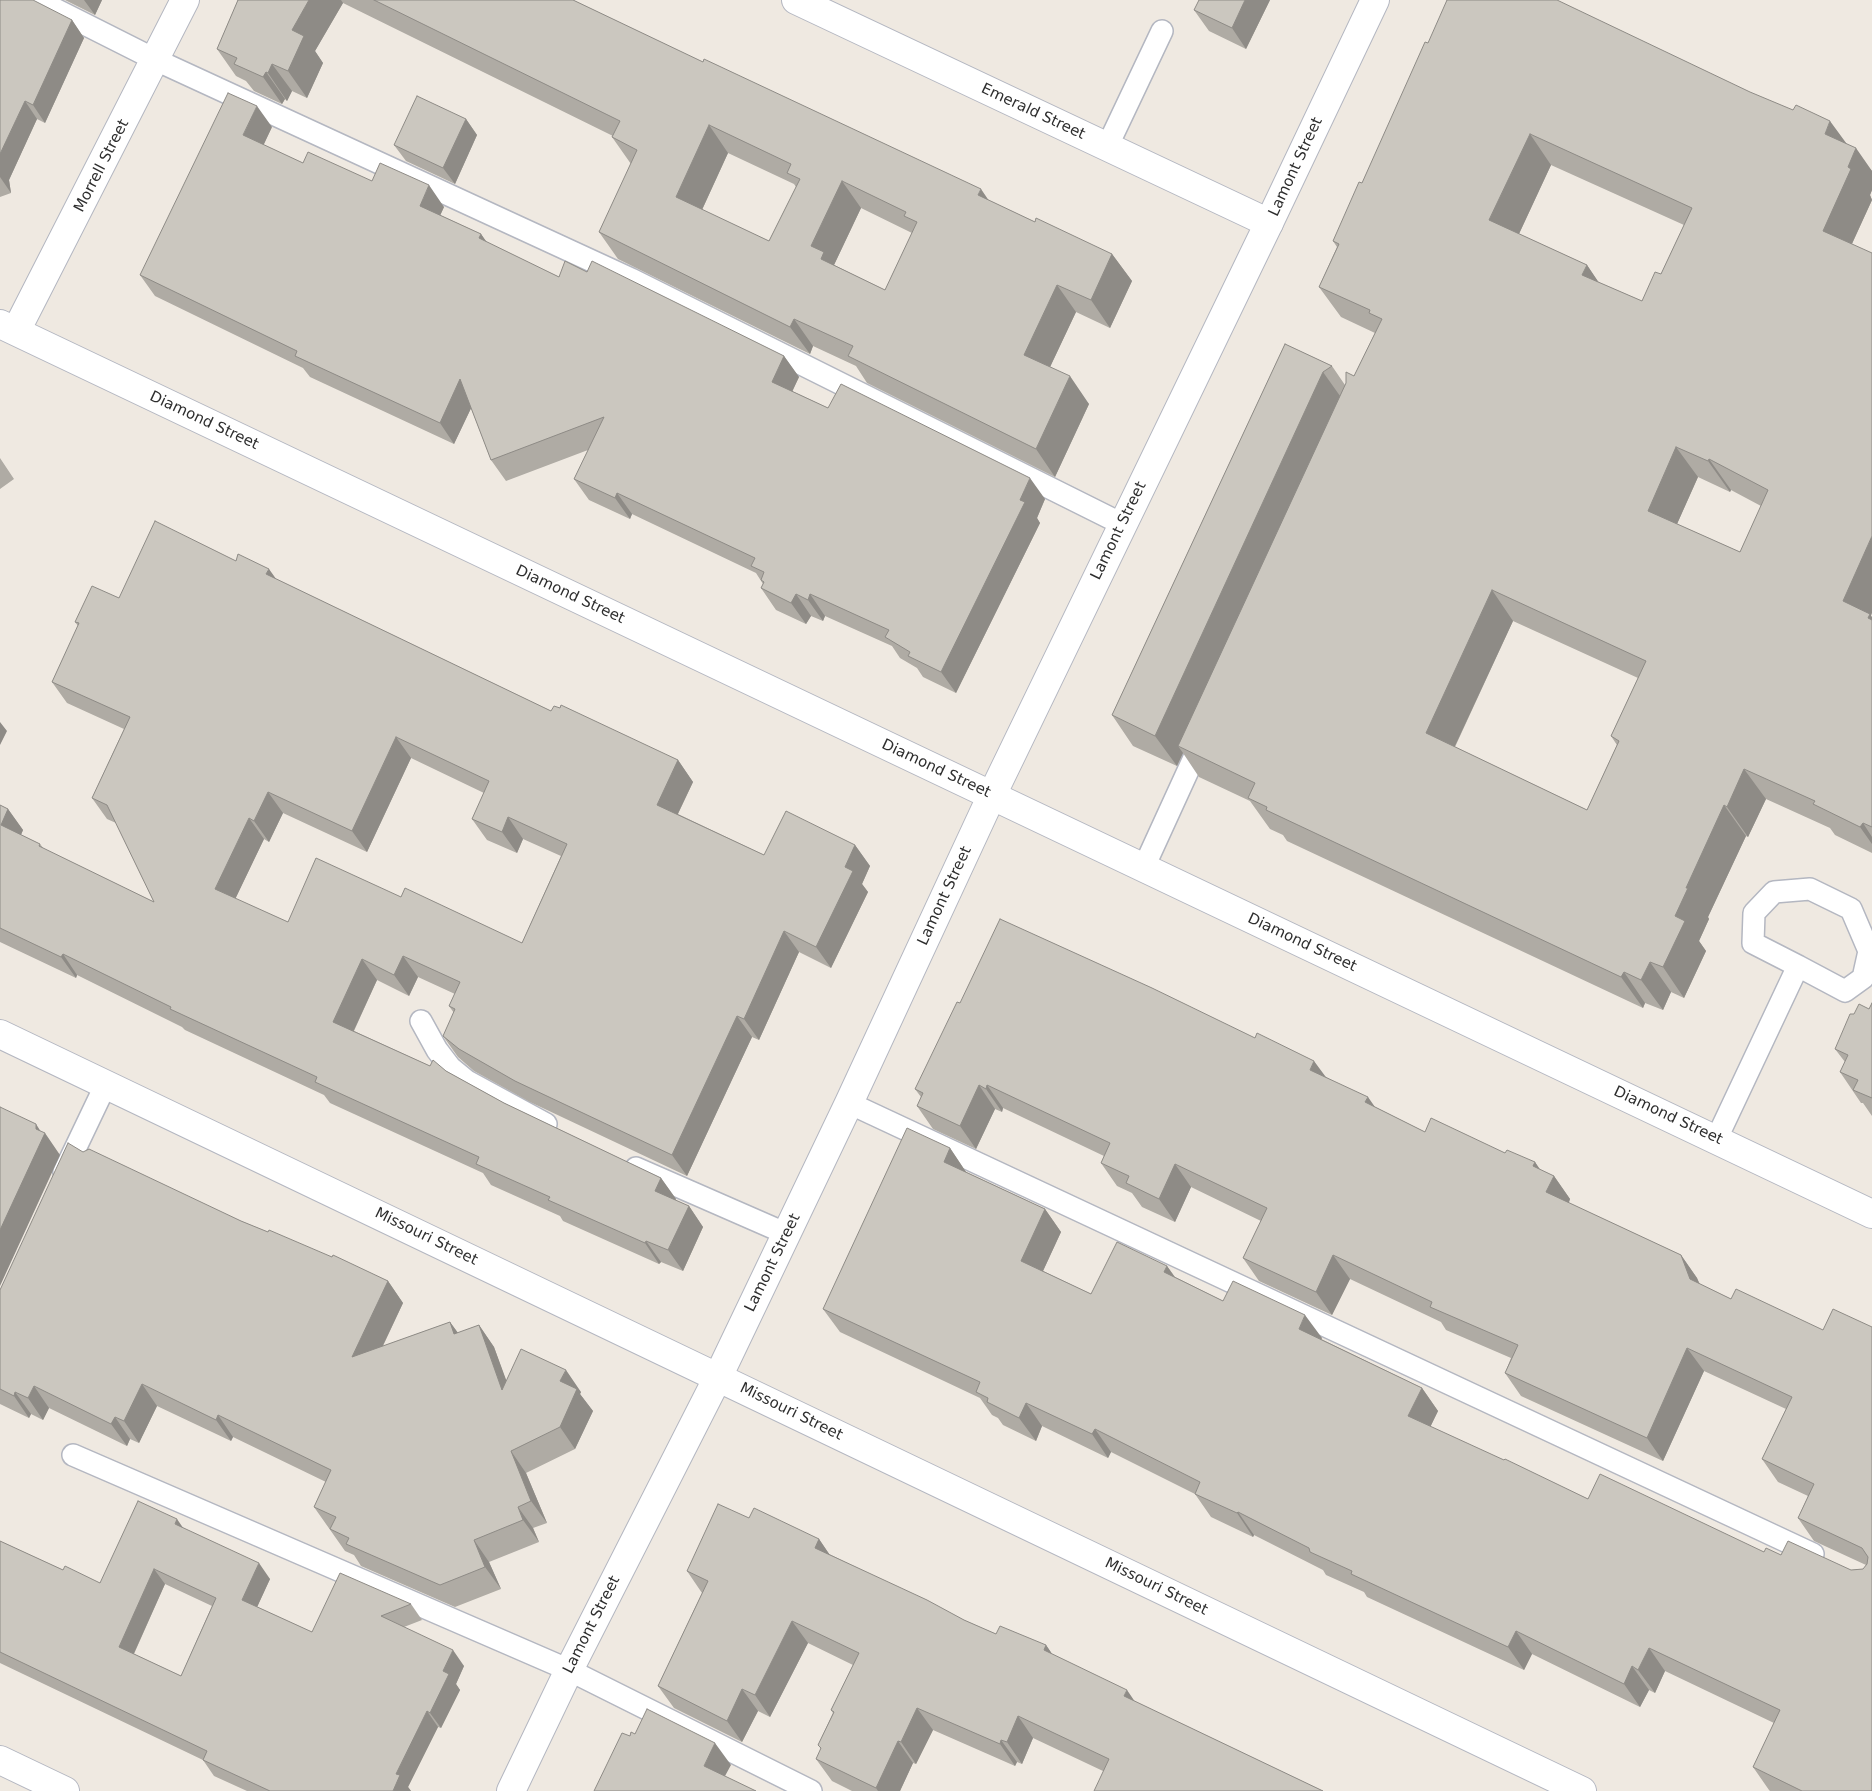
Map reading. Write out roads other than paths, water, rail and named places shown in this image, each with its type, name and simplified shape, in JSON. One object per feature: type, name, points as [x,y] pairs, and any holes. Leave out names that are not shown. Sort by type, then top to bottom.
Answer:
[{"type":"street","name":"Morrell Street","points":[[8,327],[156,60],[185,0]]},
{"type":"street","name":"Emerald Street","points":[[796,0],[1269,223]]},
{"type":"street","name":"Lamont Street","points":[[511,1791],[569,1670],[718,1377],[849,1103],[992,795],[1375,0]]},
{"type":"street","name":"Diamond Street","points":[[8,327],[1872,1214]]},
{"type":"street","name":"Missouri Street","points":[[0,1034],[1582,1791]]},
{"type":"street","points":[[0,1760],[65,1791]]},
{"type":"lane","points":[[37,0],[156,60],[631,279],[1122,524]]},
{"type":"lane","points":[[1107,147],[1162,31]]},
{"type":"lane","points":[[1144,868],[1211,720]]},
{"type":"lane","points":[[1810,889],[1851,909],[1869,951],[1863,978],[1845,991],[1798,966],[1753,943],[1754,913],[1774,892],[1810,889]]},
{"type":"lane","points":[[1716,1140],[1798,966]]},
{"type":"lane","points":[[421,1021],[437,1050],[450,1067],[467,1081],[568,1134]]},
{"type":"lane","points":[[57,1189],[106,1084]]},
{"type":"lane","points":[[849,1103],[1828,1561]]},
{"type":"lane","points":[[620,1160],[786,1234]]},
{"type":"lane","points":[[73,1455],[569,1670],[811,1791]]}]
